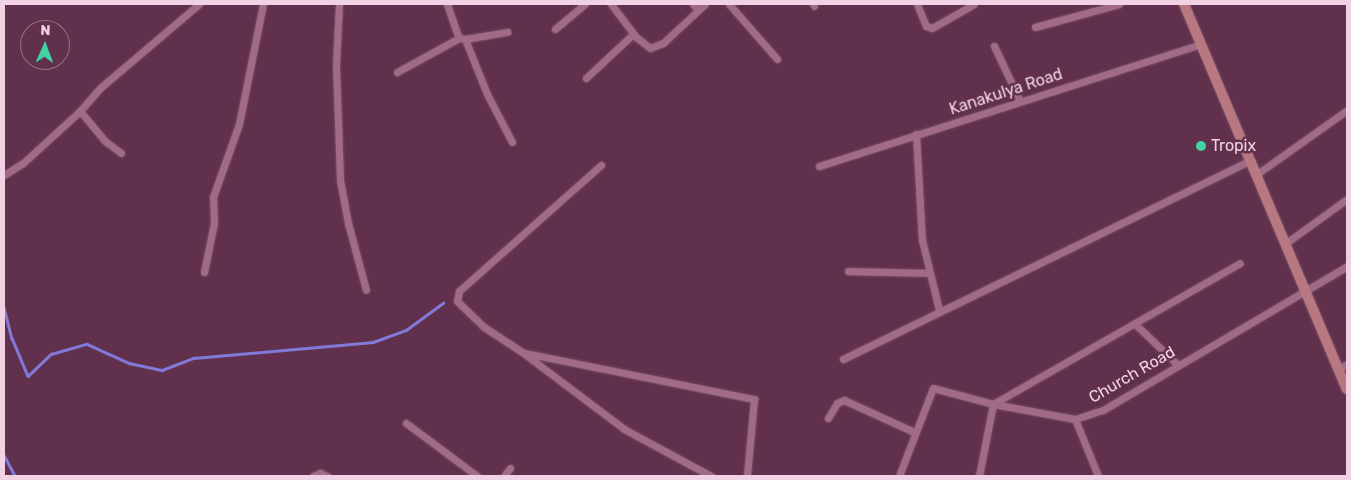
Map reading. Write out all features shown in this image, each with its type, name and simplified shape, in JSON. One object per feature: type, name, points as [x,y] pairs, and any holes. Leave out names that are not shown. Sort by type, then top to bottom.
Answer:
[{"type":"street","points":[[4,175],[23,164],[80,111],[100,88],[198,4]]},
{"type":"street","points":[[204,272],[214,223],[213,197],[240,124],[263,4]]},
{"type":"street","points":[[340,4],[336,65],[340,180],[348,223],[366,290]]},
{"type":"street","points":[[447,4],[487,94],[512,142]]},
{"type":"street","points":[[555,29],[586,4]]},
{"type":"street","points":[[611,4],[633,34],[646,46],[658,46],[696,7],[705,4]]},
{"type":"street","points":[[728,4],[777,59]]},
{"type":"street","points":[[917,4],[926,26],[932,28],[974,4]]},
{"type":"street","points":[[1035,27],[1119,4]]},
{"type":"street","points":[[1184,4],[1347,389]]},
{"type":"street","points":[[397,72],[462,39],[507,32]]},
{"type":"street","points":[[586,78],[633,34]]},
{"type":"street","name":"Kanakulya Road","points":[[819,166],[1201,44]]},
{"type":"street","points":[[994,46],[1020,102]]},
{"type":"street","points":[[1257,174],[1347,110]]},
{"type":"street","points":[[80,111],[105,141],[122,153]]},
{"type":"street","points":[[916,134],[922,240],[939,310]]},
{"type":"street","points":[[843,359],[939,310],[1251,160]]},
{"type":"street","points":[[601,165],[459,291],[457,301],[464,310],[624,429],[711,476]]},
{"type":"street","points":[[1286,243],[1347,199]]},
{"type":"street","points":[[979,476],[993,404],[1240,263]]},
{"type":"street","name":"Church Road","points":[[898,476],[933,388],[993,404],[1075,419],[1103,410],[1177,364],[1216,344],[1305,289],[1347,266]]},
{"type":"street","points":[[848,271],[929,273]]},
{"type":"street","points":[[1135,324],[1177,364]]},
{"type":"street","points":[[522,352],[754,399],[747,476]]},
{"type":"street","points":[[1338,370],[1347,364]]},
{"type":"street","points":[[828,418],[837,403],[844,400],[914,432]]},
{"type":"street","points":[[1075,419],[1098,476]]},
{"type":"street","points":[[406,423],[477,476]]},
{"type":"street","points":[[504,476],[510,468]]},
{"type":"street","points":[[314,476],[320,473],[327,476]]},
{"type":"waterway","points":[[4,307],[12,338],[28,376],[51,354],[87,344],[129,363],[162,370],[194,358],[373,342],[406,330],[443,303]]},
{"type":"waterway","points":[[4,455],[15,476]]},
{"type":"place","name":"Tropix","points":[[1201,146]]}]
